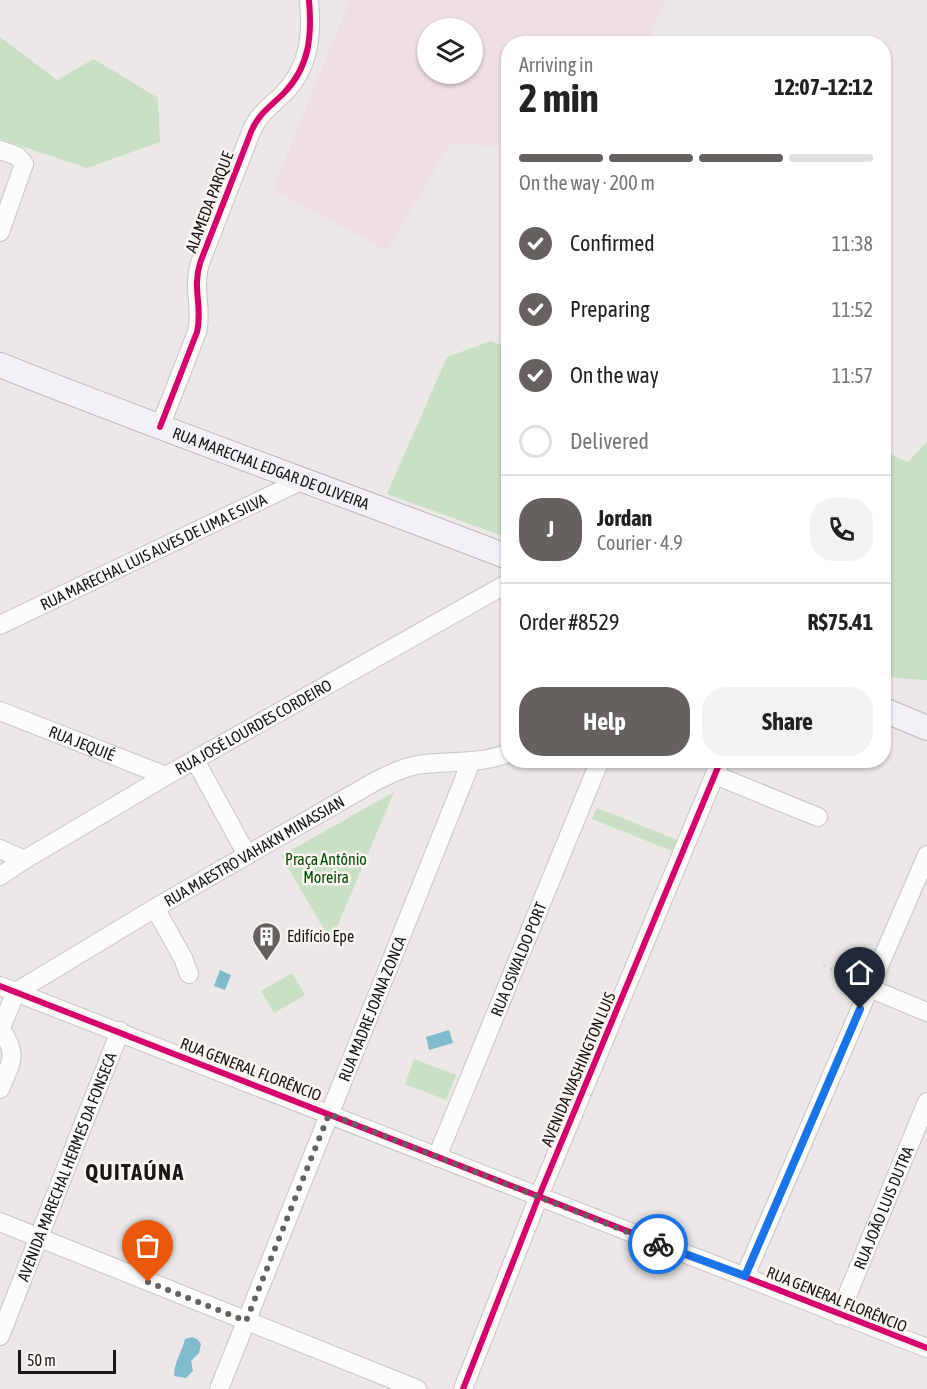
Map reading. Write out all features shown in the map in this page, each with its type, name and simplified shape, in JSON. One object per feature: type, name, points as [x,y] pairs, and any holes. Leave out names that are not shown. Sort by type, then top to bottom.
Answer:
[{"type":"main road","name":"RUA MARECHAL EDGAR DE OLIVEIRA","points":[[0,365],[501,553]]},
{"type":"main road","points":[[891,711],[927,717]]},
{"type":"main road","points":[[891,713],[927,728]]},
{"type":"street","name":"ALAMEDA PARQUE","points":[[160,427],[198,325],[195,285],[200,263],[250,132],[260,114],[290,85],[305,60],[311,36],[309,0]]},
{"type":"street","points":[[0,150],[22,160],[23,169],[0,232]]},
{"type":"street","name":"RUA MARECHAL LUIS ALVES DE LIMA E SILVA","points":[[0,625],[305,479]]},
{"type":"street","name":"RUA JOSÉ LOURDES CORDEIRO","points":[[0,876],[166,776],[501,587]]},
{"type":"street","name":"RUA JEQUIÉ","points":[[0,711],[166,776]]},
{"type":"street","name":"RUA MAESTRO VAHAKN MINASSIAN","points":[[8,989],[398,770],[418,765],[471,762],[501,756]]},
{"type":"street","points":[[195,760],[247,855]]},
{"type":"street","name":"RUA MADRE JOANA ZONCA","points":[[219,1389],[471,762]]},
{"type":"street","name":"RUA OSWALDO PORT","points":[[437,1157],[597,768]]},
{"type":"street","points":[[718,768],[818,817]]},
{"type":"street","name":"AVENIDA WASHINGTON LUIS","points":[[463,1389],[539,1196],[718,768]]},
{"type":"street","points":[[0,849],[24,860]]},
{"type":"street","points":[[745,1276],[927,855]]},
{"type":"street","points":[[155,908],[183,958],[189,974]]},
{"type":"street","points":[[869,988],[927,1012]]},
{"type":"street","points":[[0,1089],[12,1059],[12,1050],[1,1029],[8,989]]},
{"type":"street","name":"RUA GENERAL FLORÊNCIO","points":[[8,989],[927,1348]]},
{"type":"street","name":"AVENIDA MARECHAL HERMES DA FONSECA","points":[[0,1336],[120,1031]]},
{"type":"street","name":"RUA JOÃO LUIS DUTRA","points":[[838,1315],[927,1102]]},
{"type":"street","points":[[0,1222],[417,1389]]},
{"type":"path","points":[[581,808],[684,847]]},
{"type":"path","points":[[823,965],[869,988]]},
{"type":"shaded area","points":[[350,0],[665,0],[650,36],[501,36],[501,146],[450,144],[387,251],[273,189]]},
{"type":"green space","points":[[0,37],[57,80],[94,59],[158,98],[160,142],[87,168],[0,139]]},
{"type":"green space","points":[[491,341],[501,345],[501,535],[387,494],[447,357]]},
{"type":"green space","points":[[927,442],[927,680],[891,677],[891,454],[908,462]]},
{"type":"green space","name":"Praça Antônio Moreira","points":[[394,792],[331,941],[281,856]]},
{"type":"green space","points":[[597,808],[677,840],[672,851],[592,819]]},
{"type":"green space","points":[[292,973],[305,995],[274,1013],[261,991]]},
{"type":"green space","points":[[414,1059],[456,1075],[446,1100],[405,1084]]},
{"type":"water","points":[[220,970],[231,975],[225,990],[214,986]]},
{"type":"water","points":[[449,1030],[453,1043],[429,1050],[426,1037]]},
{"type":"water","points":[[192,1337],[201,1344],[199,1353],[191,1361],[193,1371],[186,1378],[174,1376],[175,1366],[185,1339]]},
{"type":"cycle path","points":[[160,427],[197,332],[199,323],[197,282],[200,263],[254,126],[261,115],[293,83],[304,61],[310,26],[309,0]]},
{"type":"cycle path","points":[[463,1389],[539,1196],[718,768]]},
{"type":"cycle path","points":[[0,986],[927,1348]]},
{"type":"way so far","points":[[148,1282],[246,1321],[329,1114],[658,1244]]},
{"type":"place","name":"Edifício Epe","points":[[266,962]]},
{"type":"district","name":"QUITAÚNA","points":[[135,1172]]},
{"type":"route","points":[[658,1244],[745,1276],[860,1009]]}]
